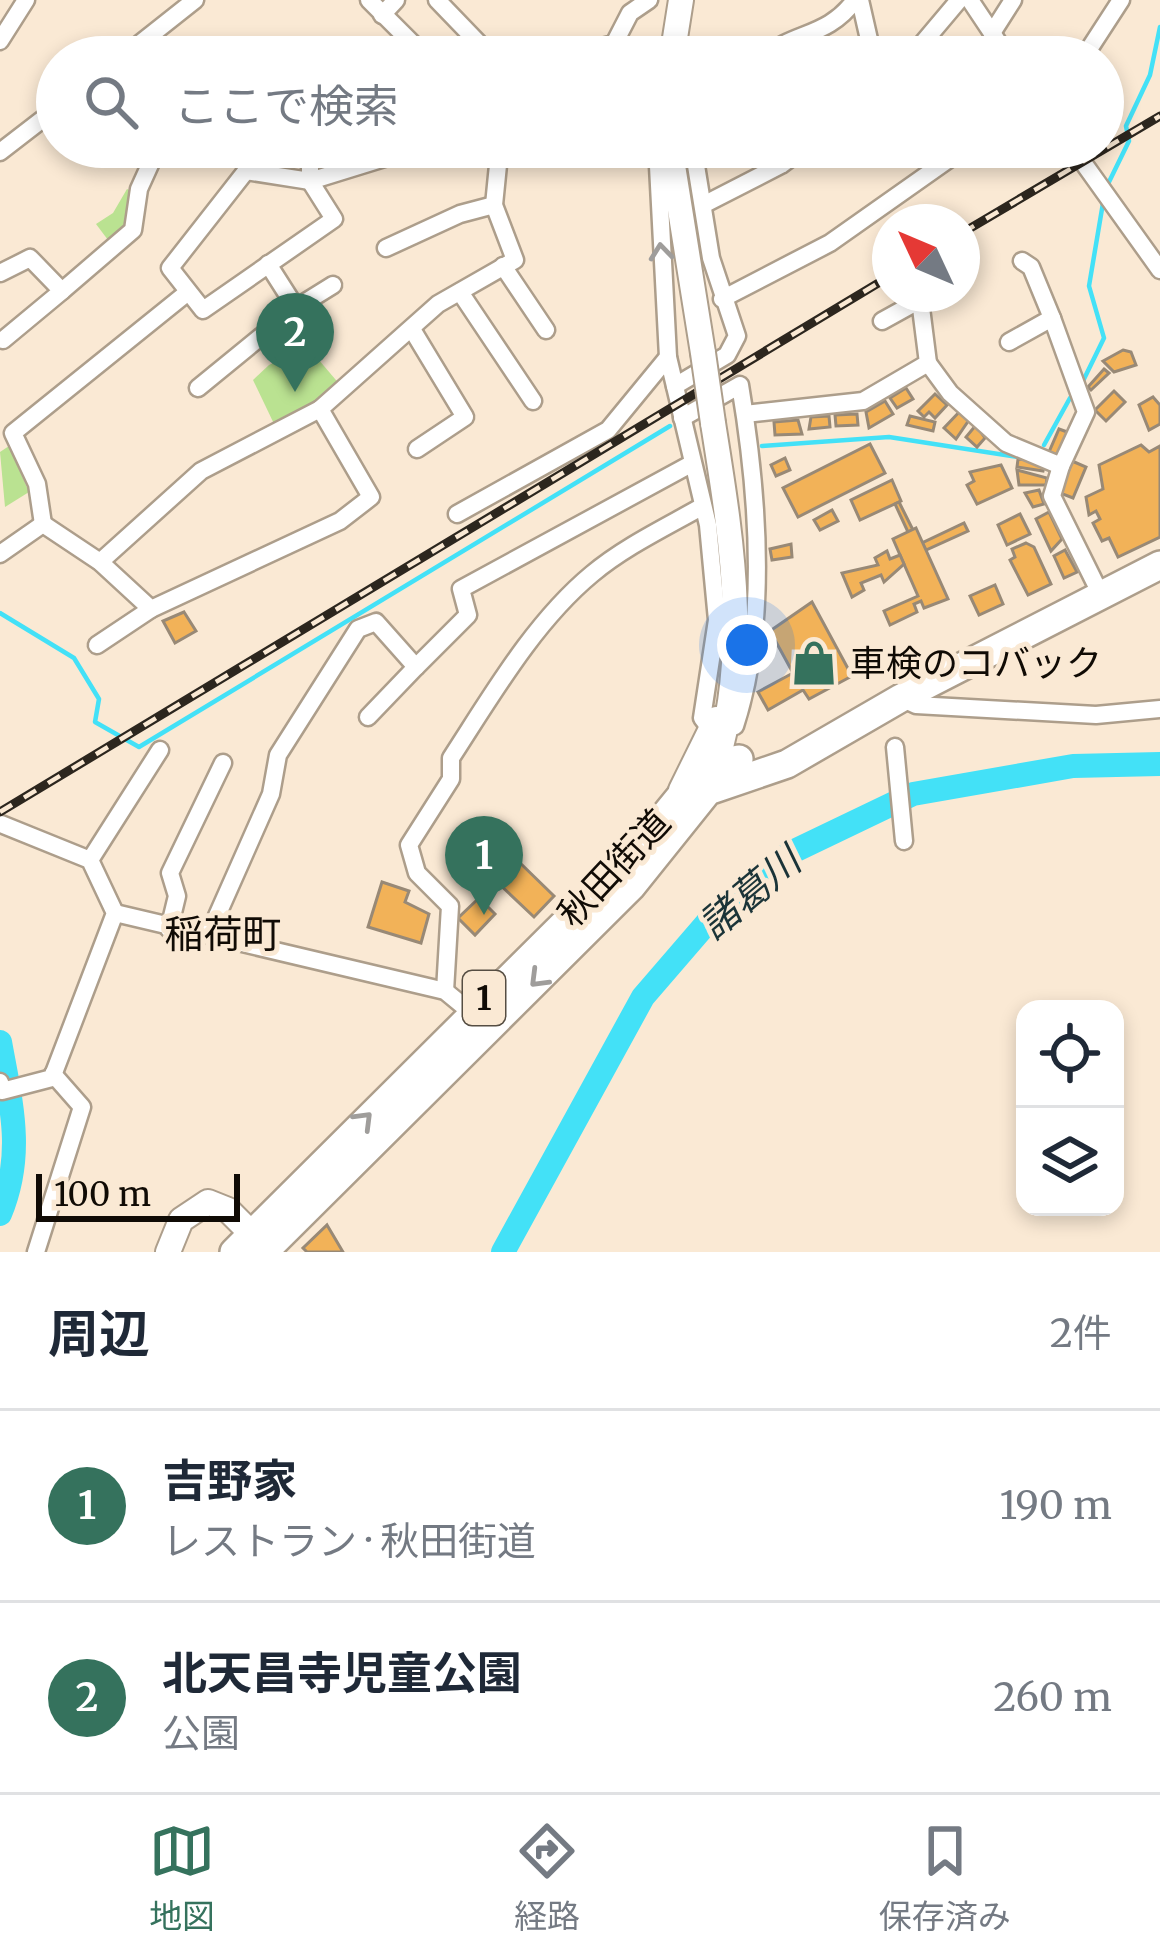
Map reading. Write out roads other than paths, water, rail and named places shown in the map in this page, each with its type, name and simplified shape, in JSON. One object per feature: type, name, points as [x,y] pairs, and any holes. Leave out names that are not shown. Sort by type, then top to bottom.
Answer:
[{"type":"main road","name":"秋田街道","points":[[726,754],[780,746],[908,679],[1160,565]]},
{"type":"main road","name":"秋田街道","points":[[726,754],[787,764],[1088,599]]},
{"type":"main road","name":"秋田街道","points":[[254,1246],[479,1020],[655,862],[688,801],[718,783],[726,754]]},
{"type":"street","points":[[0,41],[26,0]]},
{"type":"street","points":[[150,36],[195,0]]},
{"type":"street","points":[[369,0],[404,36]]},
{"type":"street","points":[[382,15],[396,0]]},
{"type":"street","points":[[437,0],[472,36]]},
{"type":"street","points":[[618,36],[630,13],[649,0]]},
{"type":"street","points":[[675,36],[681,0]]},
{"type":"street","points":[[809,36],[841,19],[858,0]]},
{"type":"street","points":[[858,0],[867,36]]},
{"type":"street","points":[[929,36],[959,0]]},
{"type":"street","points":[[970,0],[992,34],[1013,0]]},
{"type":"street","points":[[1097,36],[1120,0]]},
{"type":"street","points":[[0,152],[36,124]]},
{"type":"street","points":[[3,340],[133,230],[139,189],[148,168]]},
{"type":"street","points":[[247,168],[170,268],[203,310],[334,219],[310,181],[310,168]]},
{"type":"street","points":[[246,171],[310,181],[341,168]]},
{"type":"street","points":[[100,562],[200,470],[320,409],[438,304],[515,260],[494,205],[498,168]]},
{"type":"street","points":[[658,168],[668,357],[703,506],[717,620],[702,718],[726,754]]},
{"type":"street","points":[[673,168],[734,570],[734,653],[726,754]]},
{"type":"street","points":[[675,386],[735,345],[697,168]]},
{"type":"street","points":[[703,206],[769,168]]},
{"type":"street","points":[[722,299],[830,243],[928,168]]},
{"type":"street","points":[[1087,168],[1158,258]]},
{"type":"street","points":[[386,248],[460,214],[494,205]]},
{"type":"street","points":[[0,273],[30,257],[62,291]]},
{"type":"street","points":[[1022,261],[1030,267],[1052,318],[1086,412],[1052,496],[1088,599]]},
{"type":"street","points":[[268,264],[296,308]]},
{"type":"street","points":[[503,266],[546,330]]},
{"type":"street","points":[[197,388],[333,284]]},
{"type":"street","points":[[152,609],[100,562],[43,524],[37,484],[13,433],[188,292]]},
{"type":"street","points":[[460,292],[533,401]]},
{"type":"street","points":[[882,321],[920,300],[928,363],[950,393],[1006,443],[1061,466]]},
{"type":"street","points":[[1009,342],[1052,318]]},
{"type":"street","points":[[412,331],[465,417],[417,449]]},
{"type":"street","points":[[457,514],[608,430],[668,357]]},
{"type":"street","points":[[745,413],[863,401],[928,363]]},
{"type":"street","points":[[682,418],[740,385],[754,557],[752,667],[726,754],[688,801]]},
{"type":"street","points":[[97,645],[152,609],[340,521],[371,496],[320,409]]},
{"type":"street","points":[[368,717],[468,615],[461,589],[691,464]]},
{"type":"street","points":[[445,991],[450,906],[417,873],[409,845],[451,779],[451,758],[531,641],[593,572],[703,506]]},
{"type":"street","points":[[0,554],[43,524]]},
{"type":"street","points":[[209,934],[271,794],[278,755],[358,629],[376,622],[416,667]]},
{"type":"street","points":[[901,698],[916,705],[1096,715],[1160,709]]},
{"type":"street","points":[[895,747],[904,841]]},
{"type":"street","points":[[90,860],[160,750]]},
{"type":"street","points":[[169,929],[178,896],[170,874],[223,763]]},
{"type":"street","points":[[1,824],[90,860],[115,913],[53,1074]]},
{"type":"street","points":[[115,913],[445,991],[479,1020]]},
{"type":"street","points":[[0,1082],[2,1090],[53,1074]]},
{"type":"street","points":[[36,1252],[82,1107],[53,1074]]},
{"type":"street","points":[[168,1252],[181,1220],[208,1202],[228,1210],[254,1246]]},
{"type":"waterway","points":[[1124,151],[1129,141],[1126,126],[1150,75],[1160,27]]},
{"type":"waterway","points":[[1107,186],[1116,168]]},
{"type":"waterway","points":[[1083,381],[1104,338],[1089,286],[1104,197]]},
{"type":"waterway","points":[[1044,445],[1070,398]]},
{"type":"waterway","points":[[0,613],[74,658],[99,699],[95,722],[139,747],[670,426]]},
{"type":"waterway","points":[[762,446],[889,437],[1018,457]]},
{"type":"waterway","name":"諸葛川","points":[[503,1252],[643,997],[718,910],[790,853],[913,794],[1073,766],[1160,764]]},
{"type":"waterway","points":[[0,1042],[14,1149],[0,1214]]},
{"type":"railway","points":[[1124,137],[1160,116]]},
{"type":"railway","points":[[980,222],[1072,168]]},
{"type":"railway","points":[[0,812],[872,287]]},
{"type":"place","name":"北天昌寺児童公園","points":[[295,392]]},
{"type":"place","name":"車検のコバック","points":[[814,663]]},
{"type":"place","name":"吉野家","points":[[484,915]]},
{"type":"district","name":"稲荷町","points":[[223,934]]}]
